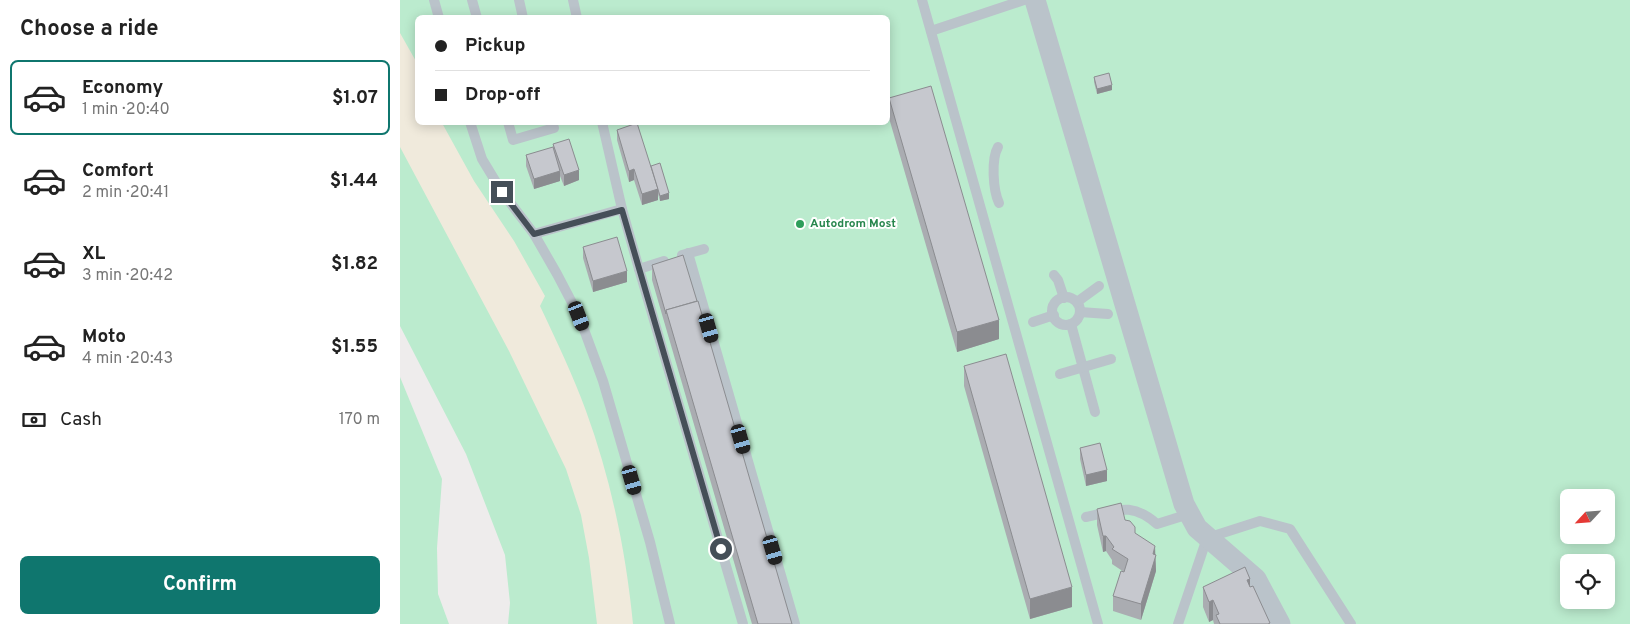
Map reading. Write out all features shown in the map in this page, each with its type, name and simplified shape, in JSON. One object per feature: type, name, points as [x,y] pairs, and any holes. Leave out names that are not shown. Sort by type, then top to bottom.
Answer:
[{"type":"street","points":[[1035,0],[1189,514],[1196,528],[1256,579],[1280,624]]},
{"type":"lane","points":[[434,0],[438,15]]},
{"type":"lane","points":[[472,0],[476,15]]},
{"type":"lane","points":[[518,0],[522,15]]},
{"type":"lane","points":[[573,0],[576,15]]},
{"type":"lane","points":[[922,0],[1098,624]]},
{"type":"lane","points":[[931,31],[1024,0]]},
{"type":"lane","points":[[471,125],[482,159],[502,192],[534,234],[579,316],[604,381],[650,542],[670,624]]},
{"type":"lane","points":[[509,125],[513,140],[554,128],[553,125]]},
{"type":"lane","points":[[603,125],[638,269],[744,624]]},
{"type":"lane","points":[[998,147],[994,156],[995,194],[999,203]]},
{"type":"lane","points":[[534,234],[622,210]]},
{"type":"lane","points":[[638,269],[704,249]]},
{"type":"lane","points":[[688,254],[795,624]]},
{"type":"lane","points":[[1054,276],[1058,280],[1064,298]]},
{"type":"lane","points":[[1099,286],[1079,307],[1077,320],[1071,324],[1060,324],[1054,315],[1053,308],[1055,304],[1064,298],[1070,298],[1079,307],[1108,314]]},
{"type":"lane","points":[[1033,322],[1054,315]]},
{"type":"lane","points":[[1071,324],[1095,412]]},
{"type":"lane","points":[[1060,374],[1111,359]]},
{"type":"lane","points":[[1086,518],[1124,509],[1134,510],[1147,516],[1156,524],[1189,514]]},
{"type":"lane","points":[[1178,624],[1208,538],[1260,521],[1290,529],[1351,624]]},
{"type":"lane","points":[[663,624],[664,598]]},
{"type":"green space","name":"Autodrom Most","points":[[400,0],[1630,0],[1630,624],[508,624],[510,603],[505,555],[466,454],[400,326]]},
{"type":"green space","points":[[400,377],[442,479],[437,548],[438,594],[449,624],[400,624]]},
{"type":"sand","points":[[400,33],[415,59],[415,125],[443,125],[474,181],[514,241],[545,296],[540,306],[581,398],[610,489],[622,543],[633,624],[597,624],[589,558],[581,515],[566,469],[509,351],[400,147]]},
{"type":"building","points":[[1109,73],[1112,85],[1097,89],[1094,77]]},
{"type":"building","points":[[931,86],[999,320],[957,332],[890,98]]},
{"type":"building","points":[[638,125],[658,189],[642,194],[634,169],[629,171],[617,130]]},
{"type":"building","points":[[569,139],[579,170],[564,175],[553,144]]},
{"type":"building","points":[[553,147],[560,171],[534,179],[526,155]]},
{"type":"building","points":[[660,163],[669,193],[660,196],[651,166]]},
{"type":"building","points":[[617,237],[627,271],[593,281],[583,247]]},
{"type":"building","points":[[683,255],[697,301],[666,310],[666,314],[652,265]]},
{"type":"building","points":[[698,301],[792,624],[758,624],[666,310]]},
{"type":"building","points":[[1006,354],[1072,587],[1030,599],[964,366]]},
{"type":"building","points":[[1100,443],[1107,470],[1086,475],[1080,448]]},
{"type":"building","points":[[1121,503],[1125,520],[1130,521],[1135,527],[1135,533],[1155,546],[1153,554],[1156,555],[1141,604],[1113,596],[1121,571],[1124,572],[1128,559],[1112,549],[1114,547],[1106,536],[1103,536],[1097,509]]},
{"type":"building","points":[[1245,567],[1250,579],[1247,580],[1250,587],[1253,586],[1270,623],[1220,624],[1216,615],[1219,614],[1213,600],[1209,602],[1203,587]]},
{"type":"place","name":"Autodrom Most","points":[[800,224]]},
{"type":"route","points":[[502,192],[534,234],[622,210],[721,549]]}]
